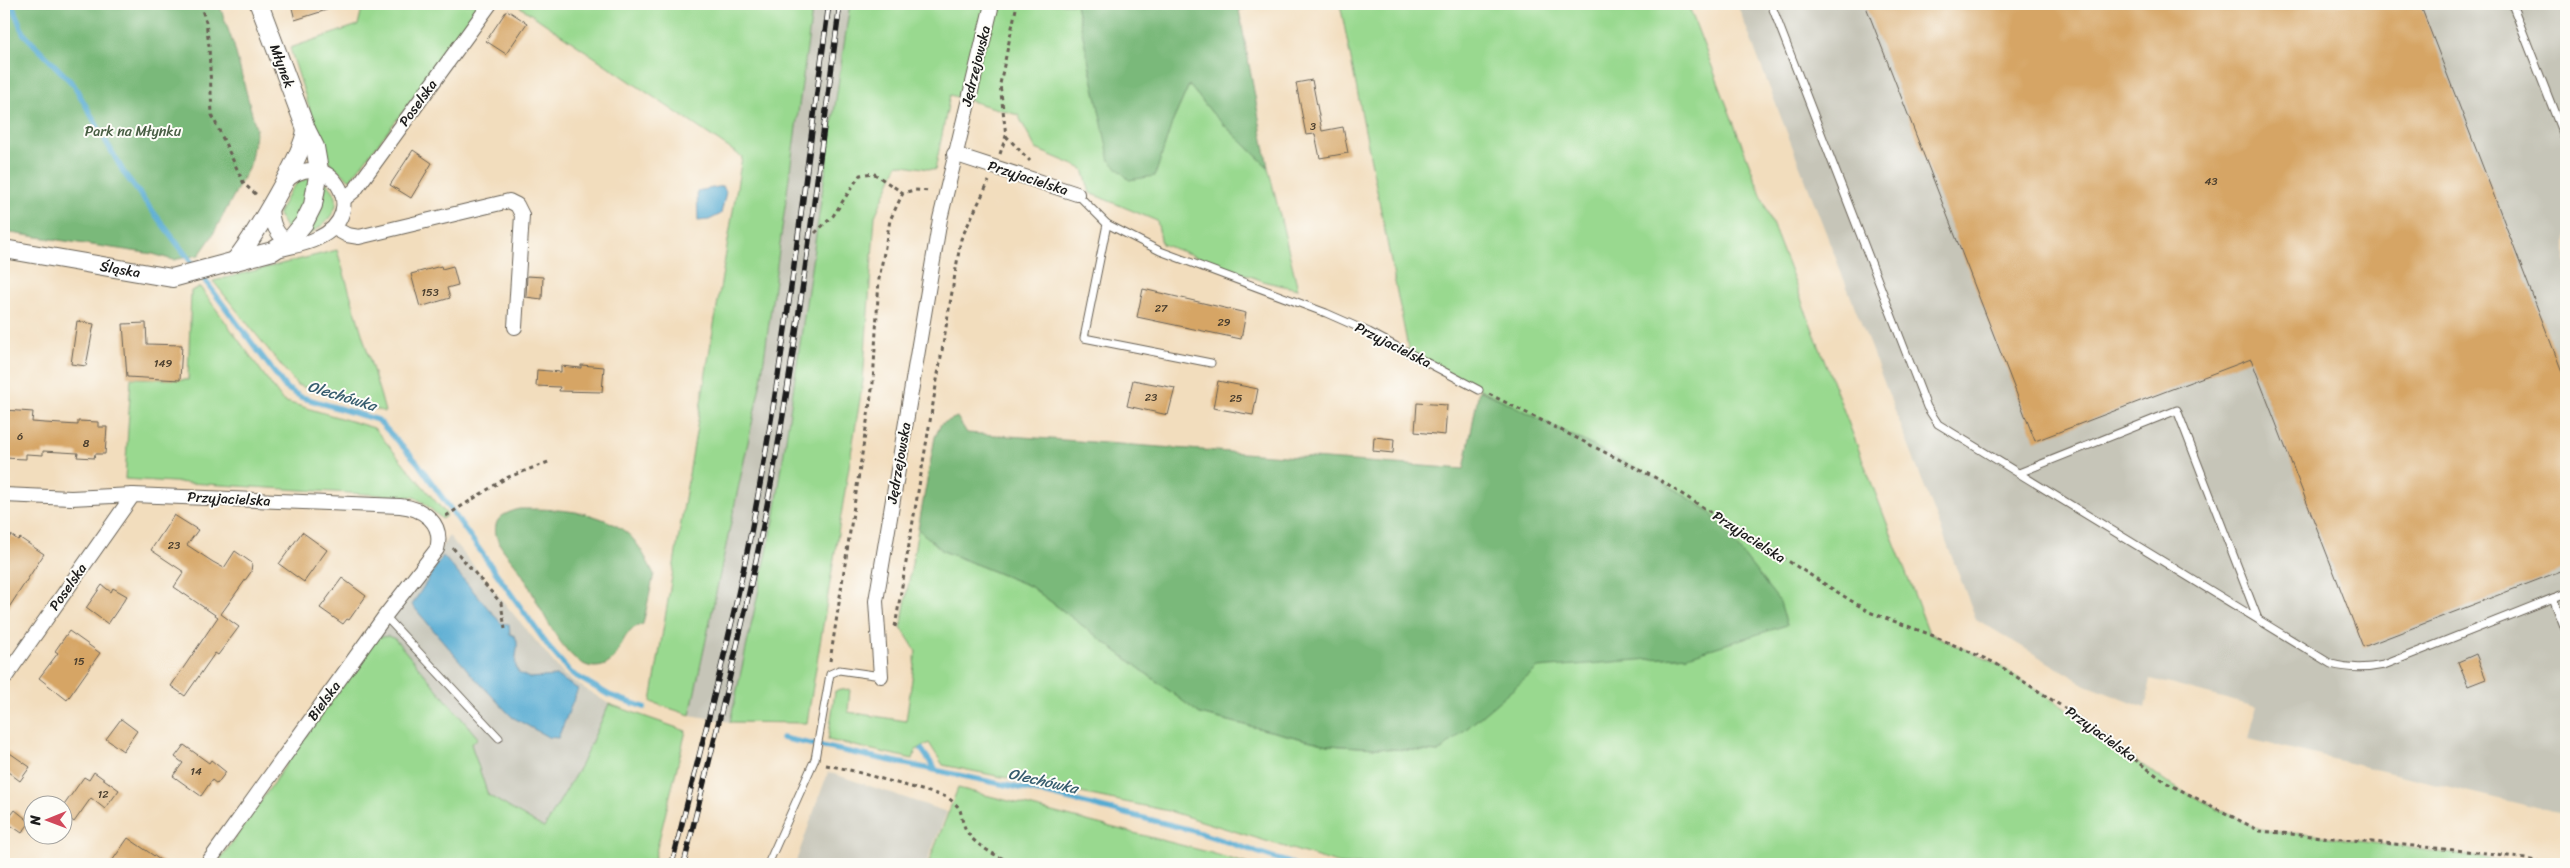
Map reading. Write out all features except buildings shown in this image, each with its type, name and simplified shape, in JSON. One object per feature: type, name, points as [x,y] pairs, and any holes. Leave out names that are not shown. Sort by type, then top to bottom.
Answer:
[{"type":"street","name":"Młynek","points":[[259,4],[306,129],[315,147],[319,170]]},
{"type":"street","name":"Poselska","points":[[344,199],[355,190],[490,4]]},
{"type":"street","name":"Jędrzejowska","points":[[881,676],[876,601],[946,191],[992,4]]},
{"type":"street","points":[[234,262],[271,204],[303,145],[306,129]]},
{"type":"street","name":"Przyjacielska","points":[[954,154],[1078,194]]},
{"type":"street","points":[[280,187],[289,178],[302,171],[319,170],[330,175],[339,184],[344,199],[342,215],[334,228],[318,238],[286,246]]},
{"type":"street","points":[[286,246],[304,223],[314,205],[319,170]]},
{"type":"street","points":[[334,228],[347,235],[359,237],[509,201],[517,205],[522,215],[515,327]]},
{"type":"street","points":[[271,204],[271,218],[274,227],[286,246]]},
{"type":"street","name":"Śląska","points":[[4,249],[164,278],[180,277],[286,246]]},
{"type":"street","name":"Przyjacielska","points":[[4,495],[71,498],[133,495],[405,507],[422,512],[437,531]]},
{"type":"street","name":"Poselska","points":[[4,679],[133,495]]},
{"type":"street","name":"Bielska","points":[[207,864],[385,616],[437,549],[437,531]]},
{"type":"lane","points":[[1771,4],[1927,407],[1938,424],[2331,664],[2365,669],[2384,665],[2566,593]]},
{"type":"lane","points":[[2512,4],[2566,142]]},
{"type":"lane","name":"Przyjacielska","points":[[1078,194],[1107,224],[1160,251],[1326,313],[1369,332],[1480,390]]},
{"type":"lane","points":[[1107,224],[1084,338],[1211,363]]},
{"type":"lane","points":[[2019,473],[2177,410],[2258,619]]},
{"type":"lane","points":[[2553,598],[2566,631]]},
{"type":"lane","points":[[385,616],[499,738]]},
{"type":"lane","name":"Jędrzejowska","points":[[828,679],[830,674],[839,670],[881,676]]},
{"type":"lane","points":[[768,864],[815,758],[828,679]]},
{"type":"path","points":[[200,4],[206,22],[214,124],[244,184],[251,192],[271,204]]},
{"type":"path","points":[[894,631],[961,239],[996,167],[1006,136],[1000,102],[1000,84],[1017,4]]},
{"type":"path","points":[[815,233],[833,216],[860,175],[873,173],[904,193]]},
{"type":"path","points":[[828,679],[852,509],[873,383],[879,279],[890,220],[904,193],[914,190],[946,191]]},
{"type":"path","name":"Przyjacielska","points":[[1480,390],[1658,479],[1869,612],[1928,634],[1995,663],[2066,709],[2167,783],[2260,830],[2496,854],[2554,864]]},
{"type":"path","points":[[505,629],[501,603],[437,531],[465,502],[506,478],[550,460]]},
{"type":"path","points":[[811,768],[829,765],[947,797],[960,807],[966,830],[979,845],[1013,864]]},
{"type":"shaded area","points":[[813,4],[850,4],[774,520],[730,722],[690,715],[761,381]]},
{"type":"shaded area","points":[[1737,4],[2566,4],[2566,815],[2249,739],[2256,707],[2151,679],[2145,708],[2086,685],[1976,619]]},
{"type":"shaded area","points":[[449,536],[564,675],[609,704],[581,765],[544,828],[488,795],[471,744],[478,738],[374,638],[389,621]]},
{"type":"shaded area","points":[[828,772],[947,812],[926,864],[795,864]]},
{"type":"green space","name":"Park na Młynku","points":[[4,4],[219,4],[234,46],[256,129],[250,165],[211,238],[199,255],[173,260],[153,254],[4,232]]},
{"type":"green space","points":[[363,4],[481,4],[436,69],[350,180],[330,163],[322,148],[290,48],[358,25]]},
{"type":"green space","points":[[516,4],[813,4],[761,381],[690,715],[651,702],[742,157]]},
{"type":"green space","points":[[850,4],[1076,4],[1111,161],[1172,123],[1189,85],[1214,115],[1268,167],[1298,289],[1266,282],[1162,244],[1157,221],[1090,193],[1083,169],[1036,149],[1018,115],[950,95],[935,170],[898,164],[875,216],[863,381],[807,723],[730,722],[774,520]]},
{"type":"green space","points":[[1076,4],[1254,4],[1253,7],[1239,10],[1268,167],[1214,115],[1189,85],[1172,123],[1155,176],[1129,180],[1110,161]]},
{"type":"green space","points":[[1340,4],[1688,4],[1929,633],[1995,663],[2066,709],[2167,783],[2260,830],[2323,836],[2525,864],[1340,864],[1169,811],[943,765],[929,743],[916,750],[913,759],[828,740],[835,691],[850,689],[848,712],[906,721],[916,651],[901,627],[918,529],[943,551],[1030,586],[1200,714],[1328,745],[1439,752],[1538,667],[1688,656],[1709,511],[1658,479],[1409,353]]},
{"type":"green space","points":[[311,178],[301,214],[288,231],[278,214],[294,186]]},
{"type":"green space","points":[[325,182],[333,190],[336,207],[326,222],[302,238],[320,213],[324,198]]},
{"type":"green space","points":[[337,250],[385,412],[297,385],[213,281]]},
{"type":"green space","points":[[200,287],[283,401],[374,428],[447,515],[442,519],[414,497],[125,479],[131,378],[188,380],[191,291]]},
{"type":"green space","points":[[1479,390],[1658,479],[1709,511],[1780,602],[1787,625],[1688,656],[1538,668],[1439,752],[1328,745],[1200,714],[1030,586],[943,551],[918,529],[935,437],[941,424],[957,417],[967,433],[1464,469]]},
{"type":"green space","points":[[519,509],[561,510],[603,519],[627,533],[642,552],[654,574],[643,624],[630,631],[617,654],[603,666],[595,667],[583,664],[561,643],[520,571],[500,544],[496,532],[497,522],[505,514]]},
{"type":"green space","points":[[388,636],[395,639],[478,738],[471,744],[488,795],[544,828],[581,765],[609,704],[686,731],[653,864],[217,864],[374,638]]},
{"type":"green space","points":[[958,788],[1208,852],[1248,864],[928,864]]},
{"type":"water","points":[[723,186],[726,192],[721,214],[709,220],[698,221],[697,191]]},
{"type":"water","points":[[443,556],[501,623],[509,624],[510,634],[515,636],[517,641],[516,664],[519,673],[529,678],[557,676],[578,689],[558,738],[548,737],[512,717],[471,674],[412,605]]},
{"type":"waterway","name":"Olechówka","points":[[12,4],[23,33],[74,85],[124,173],[286,388],[301,397],[378,420],[417,462],[551,650],[571,673],[609,695],[644,707]]},
{"type":"waterway","name":"Olechówka","points":[[782,738],[1044,793],[1191,830],[1293,864]]},
{"type":"waterway","points":[[922,750],[936,770]]},
{"type":"railway","points":[[672,864],[725,651],[765,457],[785,328],[829,4]]},
{"type":"railway","points":[[684,864],[739,637],[768,500],[799,314],[840,4]]}]
